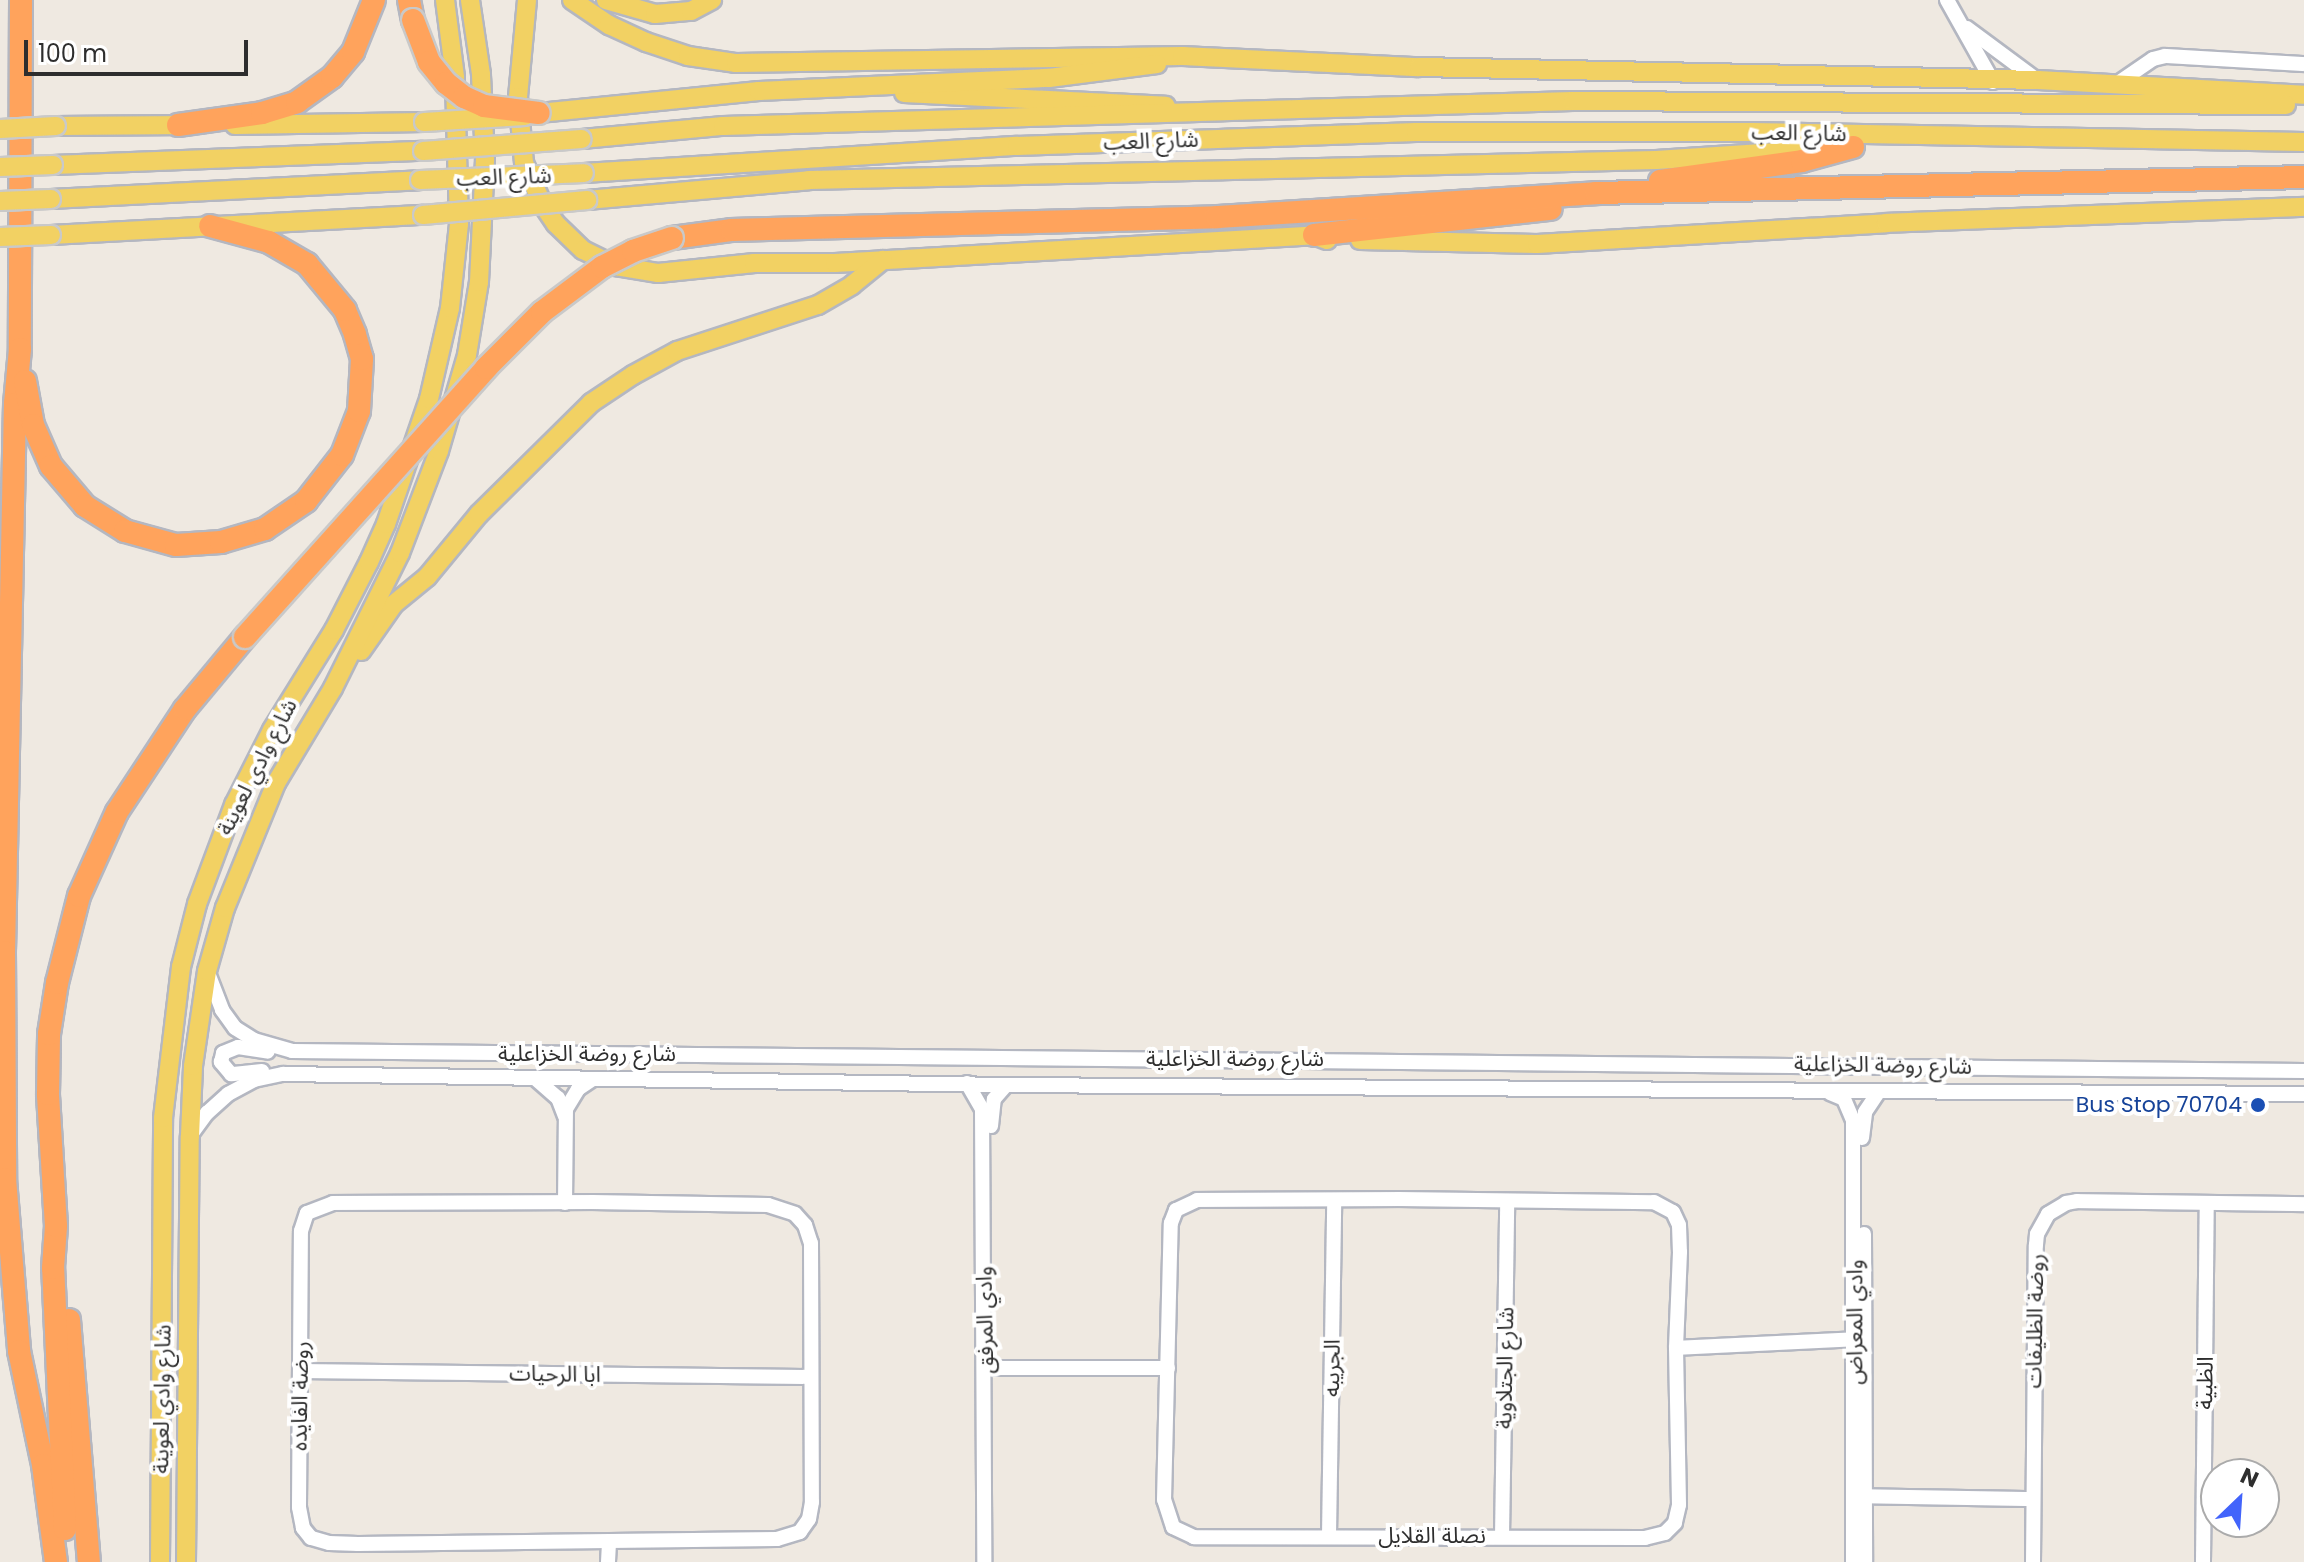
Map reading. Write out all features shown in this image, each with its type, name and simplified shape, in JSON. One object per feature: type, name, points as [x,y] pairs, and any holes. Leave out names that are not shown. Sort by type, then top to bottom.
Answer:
[{"type":"highway","points":[[24,0],[21,37],[20,349],[15,404],[8,749],[5,1179],[19,1351],[43,1465],[56,1562]]},
{"type":"highway","points":[[178,125],[270,112],[297,102],[332,77],[353,52],[374,0]]},
{"type":"highway","points":[[411,10],[429,62],[446,83],[464,97],[501,110],[539,113]]},
{"type":"highway","points":[[1596,193],[1802,161],[1853,147]]},
{"type":"highway","points":[[89,1562],[73,1352],[56,1226],[49,1107],[49,1034],[57,983],[79,896],[117,812],[185,709],[245,637],[466,390],[542,312],[602,267],[633,251],[672,238],[732,230],[1201,218],[1596,193],[2304,177]]},
{"type":"highway","points":[[1314,235],[1600,205],[1653,193]]},
{"type":"highway","points":[[20,349],[28,403],[39,445],[66,486],[103,518],[148,540],[197,545],[243,537],[287,516],[319,487],[347,444],[359,411],[362,359],[345,310],[307,264],[269,242],[210,226]]},
{"type":"highway","points":[[56,1226],[53,1268],[66,1562]]},
{"type":"main road","name":"شارع وادي لعوينة","points":[[160,1562],[163,1118],[181,967],[197,904],[234,805],[272,730],[334,630],[369,562],[386,524],[429,399],[450,308],[459,224],[455,77],[445,0]]},
{"type":"main road","name":"شارع وادي لعوينة","points":[[186,1562],[190,1136],[193,1066],[207,971],[225,908],[258,824],[276,783],[333,688],[422,499],[452,411],[470,341],[479,282],[485,160],[481,74],[470,0]]},
{"type":"main road","points":[[527,0],[518,97],[519,133],[524,163],[543,205],[583,250],[616,266],[658,273],[754,263],[883,260],[1314,235],[1334,241],[1415,239],[1537,244],[1886,223],[2304,207]]},
{"type":"main road","points":[[606,0],[655,14],[691,11],[712,0]]},
{"type":"main road","points":[[575,3],[646,42],[688,56],[736,63],[1182,56],[1419,67],[1993,82],[2038,80],[2304,95]]},
{"type":"main road","points":[[0,129],[424,122],[759,91],[1119,72],[1182,56]]},
{"type":"main road","points":[[883,85],[912,95],[1133,102],[1227,114]]},
{"type":"main road","name":"شارع العب","points":[[0,167],[423,151],[723,126],[1227,114],[1589,101],[2304,106]]},
{"type":"main road","name":"شارع العب","points":[[0,201],[584,173],[844,155],[1306,135],[1603,131],[2304,142]]},
{"type":"main road","points":[[0,237],[423,215],[823,179],[1656,160],[1853,147],[1906,135]]},
{"type":"main road","points":[[333,688],[394,604],[427,577],[479,514],[591,403],[677,351],[818,305],[852,285],[883,260]]},
{"type":"street","points":[[1947,0],[1993,82]]},
{"type":"street","points":[[1964,26],[2038,80]]},
{"type":"street","points":[[2118,83],[2153,59],[2165,56],[2304,64]]},
{"type":"street","name":"شارع روضة الخزاعلية","points":[[207,971],[222,1010],[235,1028],[254,1040],[292,1051],[2304,1071]]},
{"type":"street","points":[[292,1051],[276,1054],[230,1048],[221,1062],[231,1074],[267,1071],[297,1074]]},
{"type":"street","name":"شارع روضة الخزاعلية","points":[[190,1136],[217,1103],[241,1086],[268,1076],[297,1074],[1006,1085],[2304,1094]]},
{"type":"street","points":[[535,1079],[558,1098],[565,1116]]},
{"type":"street","points":[[565,1203],[565,1116],[573,1095],[593,1079]]},
{"type":"street","name":"وادي المرفق","points":[[967,1083],[982,1109],[994,1562]]},
{"type":"street","name":"وادي المرفق","points":[[984,1562],[990,1368],[990,1112],[994,1099],[1006,1085]]},
{"type":"street","name":"وادي المعراض","points":[[1830,1093],[1844,1099],[1853,1120],[1861,1339]]},
{"type":"street","name":"وادي المعراض","points":[[1865,1562],[1860,1496],[1862,1129],[1865,1112],[1878,1093]]},
{"type":"street","name":"نصلة القلايل","points":[[1197,1200],[1507,1201],[1654,1202],[1673,1212],[1679,1225],[1680,1252],[1676,1348],[1679,1505],[1670,1529],[1645,1538],[1194,1537],[1173,1527],[1164,1500],[1171,1223],[1181,1205],[1197,1200]]},
{"type":"street","name":"الجريبه","points":[[1329,1535],[1334,1200]]},
{"type":"street","name":"شارع الجتلاوية","points":[[1502,1536],[1507,1201]]},
{"type":"street","name":"روضة الظليفات","points":[[2033,1562],[2036,1245],[2041,1224],[2056,1208],[2077,1201],[2304,1204]]},
{"type":"street","name":"روضة الفايده","points":[[333,1203],[565,1203],[768,1205],[795,1214],[805,1225],[811,1243],[812,1502],[811,1512],[800,1532],[777,1539],[358,1544],[329,1543],[311,1538],[303,1528],[299,1507],[303,1220],[315,1207],[333,1203]]},
{"type":"street","name":"الظبية","points":[[2203,1562],[2207,1204]]},
{"type":"street","points":[[1676,1348],[1861,1339]]},
{"type":"street","points":[[990,1368],[1168,1368]]},
{"type":"street","name":"ابا الرحيات","points":[[300,1371],[810,1377]]},
{"type":"street","points":[[1860,1496],[2033,1499]]},
{"type":"street","name":"وادي المعراض","points":[[1853,1562],[1860,1496]]},
{"type":"street","points":[[608,1562],[609,1541]]},
{"type":"place","name":"Bus Stop 70704","points":[[2258,1105]]}]
